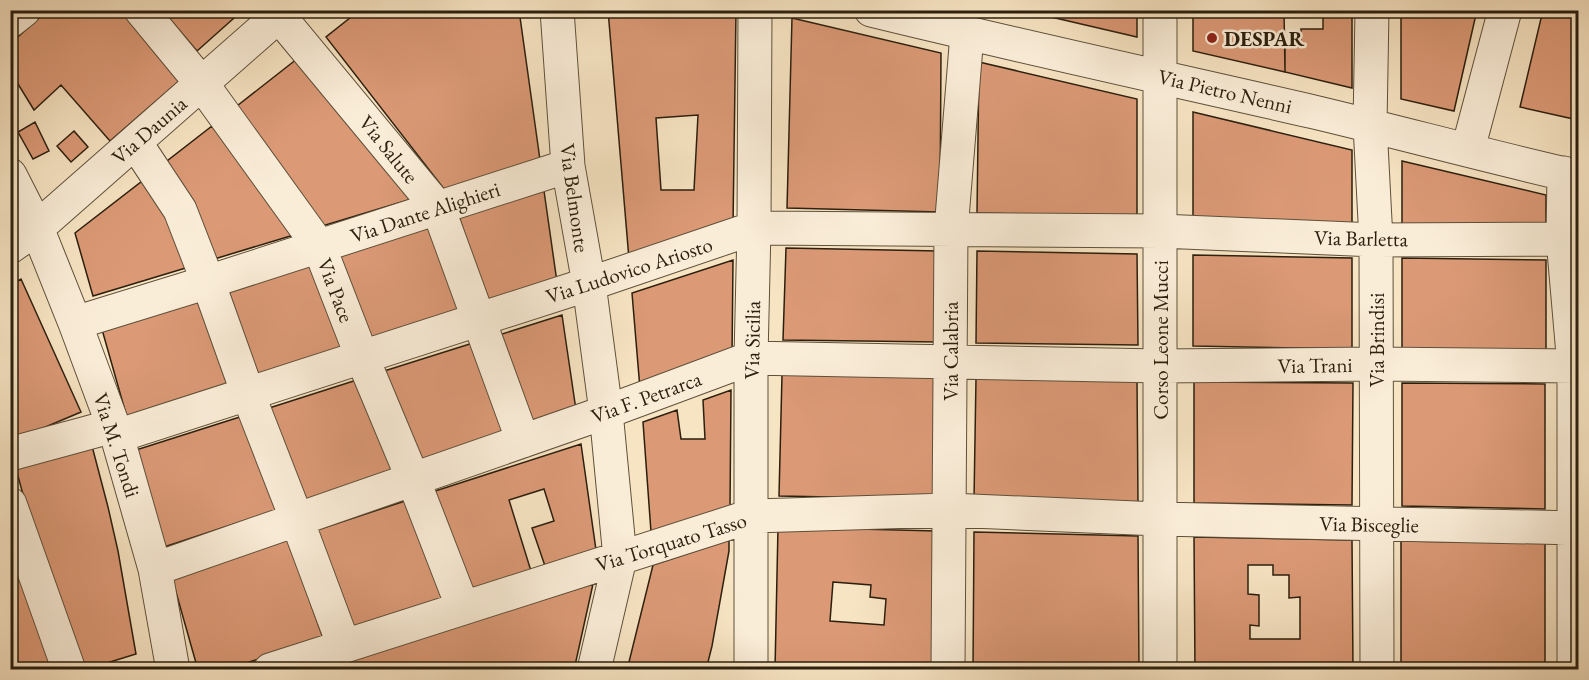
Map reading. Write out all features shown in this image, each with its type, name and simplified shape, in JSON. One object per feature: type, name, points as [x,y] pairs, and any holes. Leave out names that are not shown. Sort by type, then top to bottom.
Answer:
[{"type":"street","points":[[10,21],[24,10]]},
{"type":"street","name":"Via Pace","points":[[141,10],[202,84],[320,246],[463,608]]},
{"type":"street","name":"Via Belmonte","points":[[557,10],[568,166],[606,412],[620,558],[594,669]]},
{"type":"street","name":"Via Sicilia","points":[[751,669],[751,358],[755,10]]},
{"type":"street","name":"Via Pietro Nenni","points":[[871,10],[967,34],[1370,125],[1571,175]]},
{"type":"street","name":"Corso Leone Mucci","points":[[1160,10],[1160,669]]},
{"type":"street","name":"Via Brindisi","points":[[1372,10],[1370,125],[1376,240],[1377,669]]},
{"type":"street","points":[[1468,149],[1505,10]]},
{"type":"street","name":"Via Daunia","points":[[10,247],[37,228],[202,84],[280,12]]},
{"type":"street","name":"Via Salute","points":[[280,12],[438,208],[523,441]]},
{"type":"street","name":"Via Calabria","points":[[948,669],[951,230],[967,34]]},
{"type":"street","points":[[135,142],[180,210],[344,646]]},
{"type":"street","name":"Via Dante Alighieri","points":[[75,323],[568,166]]},
{"type":"street","name":"Via M. Tondi","points":[[10,174],[37,228],[115,431],[155,569],[163,666]]},
{"type":"street","points":[[1571,175],[1563,240],[1576,366],[1574,669]]},
{"type":"street","name":"Via Ludovico Ariosto","points":[[10,454],[115,431],[248,394],[754,228],[1160,231]]},
{"type":"street","name":"Via Barletta","points":[[1160,231],[1376,240],[1563,240]]},
{"type":"street","name":"Via F. Petrarca","points":[[155,569],[606,412],[751,358],[1160,366]]},
{"type":"street","name":"Via Trani","points":[[1160,366],[1376,364],[1576,366]]},
{"type":"street","points":[[10,504],[69,669]]},
{"type":"street","name":"Via Torquato Tasso","points":[[270,669],[751,516],[949,510],[1159,519]]},
{"type":"street","name":"Via Bisceglie","points":[[1159,519],[1576,528]]},
{"type":"street","points":[[732,669],[751,599]]},
{"type":"building","points":[[48,10],[129,10],[185,76],[110,141],[61,85],[34,110],[10,71],[10,44]]},
{"type":"building","points":[[162,10],[243,10],[197,51]]},
{"type":"building","points":[[360,10],[519,10],[540,160],[444,189],[326,37]]},
{"type":"building","points":[[608,10],[736,10],[733,225],[629,259]],"holes":[[[698,115],[694,190],[661,190],[656,118]]]},
{"type":"building","points":[[1021,10],[1137,10],[1137,37]]},
{"type":"building","points":[[1193,10],[1284,10],[1285,72],[1193,51]]},
{"type":"building","points":[[1323,10],[1352,10],[1352,88],[1285,72],[1285,47],[1301,47],[1301,29],[1323,29]]},
{"type":"building","points":[[1401,10],[1477,10],[1454,111],[1401,99]]},
{"type":"building","points":[[1543,10],[1578,10],[1578,120],[1520,107]]},
{"type":"building","points":[[792,18],[941,53],[940,212],[787,208]]},
{"type":"building","points":[[302,55],[415,198],[319,227],[228,113]]},
{"type":"building","points":[[979,62],[1137,99],[1137,217],[977,213]]},
{"type":"building","points":[[1193,112],[1352,150],[1352,223],[1193,218]]},
{"type":"building","points":[[35,122],[49,151],[33,159],[18,132]]},
{"type":"building","points":[[212,126],[297,234],[211,260],[167,161]]},
{"type":"building","points":[[74,131],[88,147],[71,162],[57,146]]},
{"type":"building","points":[[1402,161],[1546,195],[1546,228],[1402,224]]},
{"type":"building","points":[[150,175],[189,267],[93,296],[75,233]]},
{"type":"building","points":[[544,191],[557,282],[489,304],[459,217]]},
{"type":"building","points":[[432,225],[462,312],[369,343],[334,255]]},
{"type":"building","points":[[786,248],[939,251],[939,342],[783,340]]},
{"type":"building","points":[[977,251],[1137,254],[1138,345],[976,343]]},
{"type":"building","points":[[1193,255],[1352,258],[1352,349],[1193,346]]},
{"type":"building","points":[[1402,258],[1546,260],[1546,353],[1402,350]]},
{"type":"building","points":[[733,260],[732,357],[640,389],[632,293]]},
{"type":"building","points":[[314,261],[349,349],[255,380],[221,289]]},
{"type":"building","points":[[21,279],[81,412],[10,442],[10,285]]},
{"type":"building","points":[[200,296],[233,387],[128,421],[101,326]]},
{"type":"building","points":[[562,315],[576,410],[530,426],[499,335]]},
{"type":"building","points":[[473,343],[504,434],[417,463],[381,372]]},
{"type":"building","points":[[782,375],[939,377],[938,499],[779,496]]},
{"type":"building","points":[[976,378],[1137,380],[1138,502],[974,500]]},
{"type":"building","points":[[360,379],[396,470],[300,502],[266,409]]},
{"type":"building","points":[[1194,382],[1353,383],[1352,505],[1194,503]]},
{"type":"building","points":[[1402,383],[1545,384],[1545,509],[1402,506]]},
{"type":"building","points":[[731,390],[730,508],[651,532],[643,422],[677,410],[681,439],[705,439],[703,400]]},
{"type":"building","points":[[243,416],[277,510],[164,547],[136,450]]},
{"type":"building","points":[[581,444],[596,550],[545,566],[532,528],[554,521],[544,489],[509,500],[531,571],[468,591],[429,493]]},
{"type":"building","points":[[92,446],[118,551],[136,654],[84,670],[43,568],[15,465]]},
{"type":"building","points":[[408,500],[447,598],[347,630],[311,532]]},
{"type":"building","points":[[778,527],[937,531],[936,670],[775,670]],"holes":[[[833,582],[871,585],[870,597],[886,599],[884,625],[830,621]]]},
{"type":"building","points":[[974,532],[1138,536],[1139,670],[973,670]]},
{"type":"building","points":[[1194,537],[1352,540],[1353,670],[1195,670]],"holes":[[[1248,565],[1273,565],[1273,575],[1289,575],[1289,598],[1300,597],[1300,639],[1250,639],[1250,625],[1259,626],[1259,595],[1248,594]]]},
{"type":"building","points":[[10,540],[57,670],[10,670]]},
{"type":"building","points":[[288,540],[323,638],[225,670],[198,670],[172,578]]},
{"type":"building","points":[[729,540],[729,551],[706,670],[627,670],[653,565]]},
{"type":"building","points":[[1401,541],[1545,543],[1545,670],[1401,670]]},
{"type":"building","points":[[593,584],[574,670],[317,670],[477,620]]},
{"type":"place","name":"DESPAR","points":[[1212,38]]}]
